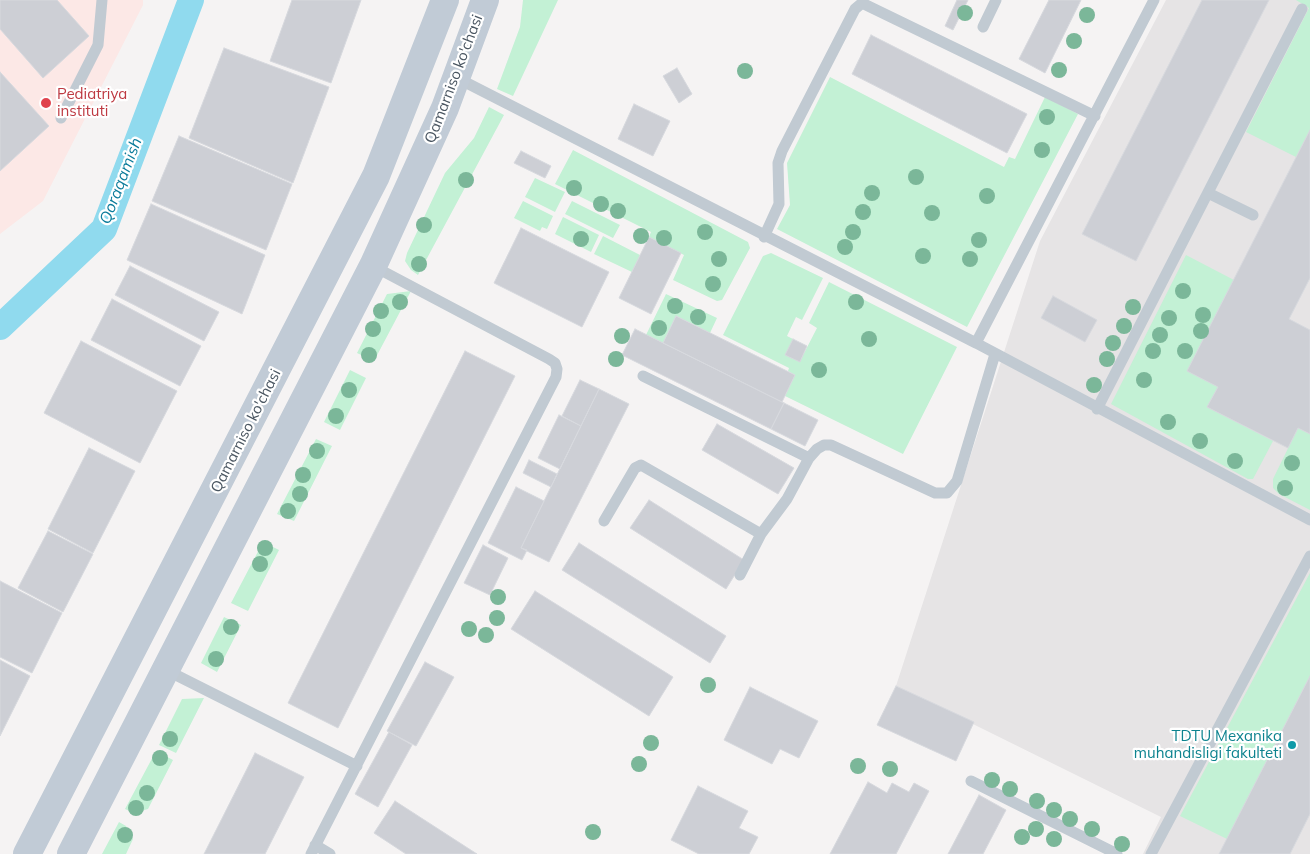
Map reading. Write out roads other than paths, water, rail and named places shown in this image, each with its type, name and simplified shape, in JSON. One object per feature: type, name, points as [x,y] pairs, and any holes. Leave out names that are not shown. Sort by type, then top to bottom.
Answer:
[{"type":"main road","name":"Qamarniso ko'chasi","points":[[27,854],[376,176],[445,0]]},
{"type":"main road","name":"Qamarniso ko'chasi","points":[[71,854],[373,266],[414,178],[457,78],[485,0]]},
{"type":"lane","points":[[61,118],[98,45],[102,0]]},
{"type":"lane","points":[[983,27],[996,0]]},
{"type":"lane","points":[[976,343],[1154,0]]},
{"type":"lane","points":[[764,237],[779,204],[778,163],[782,151],[855,9],[862,3],[1094,116]]},
{"type":"lane","points":[[1097,409],[1302,9]]},
{"type":"lane","points":[[457,78],[764,237],[976,343],[1097,409],[1310,520]]},
{"type":"lane","points":[[1208,193],[1253,215]]},
{"type":"lane","points":[[330,854],[313,850],[556,377],[557,369],[555,363],[549,359],[373,266]]},
{"type":"lane","points":[[740,575],[760,534],[787,499],[809,458],[817,449],[831,446],[936,493],[947,492],[957,481],[995,354]]},
{"type":"lane","points":[[643,376],[809,458]]},
{"type":"lane","points":[[604,521],[635,468],[641,465],[760,534]]},
{"type":"lane","points":[[1151,854],[1310,556]]},
{"type":"lane","points":[[166,670],[357,766]]},
{"type":"lane","points":[[971,781],[1118,854]]},
{"type":"waterway","name":"Qoraqamish","points":[[0,327],[104,229],[191,0]]},
{"type":"place","name":"Pediatriya instituti","points":[[46,103]]},
{"type":"place","name":"TDTU Mexanika muhandisligi fakulteti","points":[[1292,745]]}]
